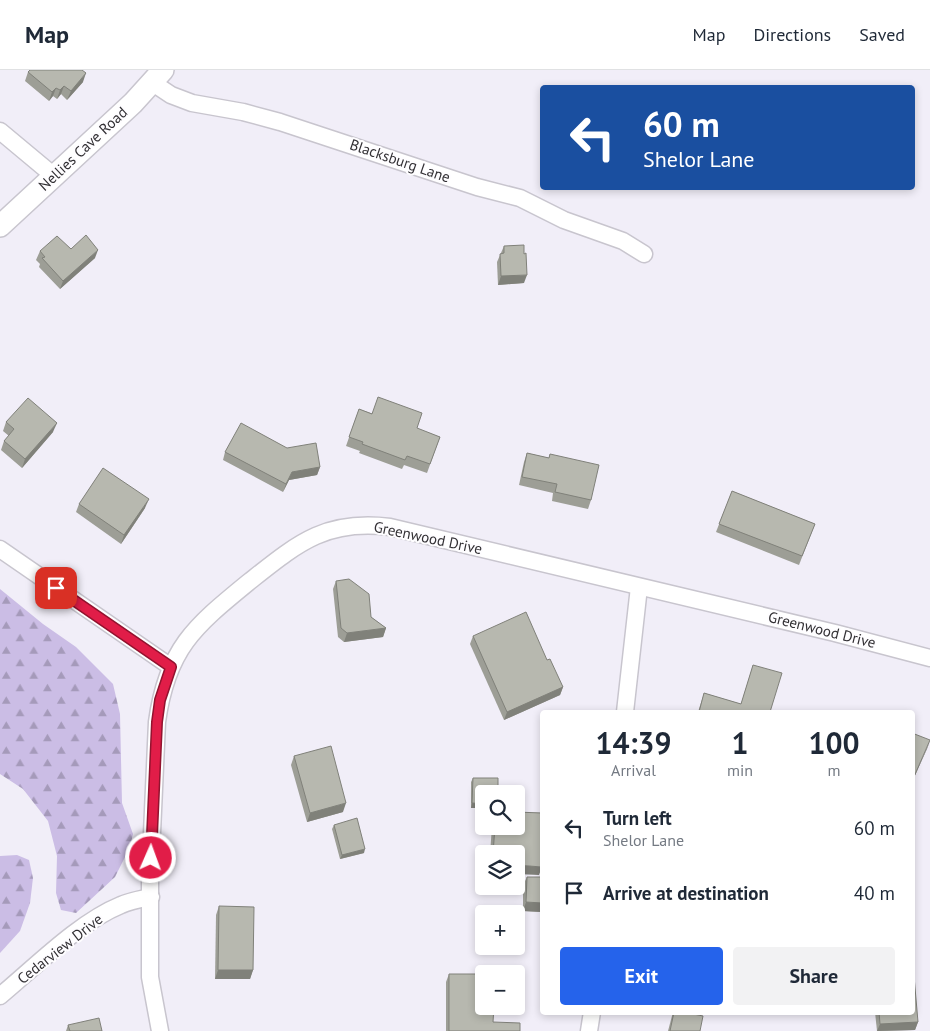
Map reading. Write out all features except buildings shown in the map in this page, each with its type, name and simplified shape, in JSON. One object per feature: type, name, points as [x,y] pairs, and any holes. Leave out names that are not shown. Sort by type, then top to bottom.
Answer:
[{"type":"street","name":"Nellies Cave Road","points":[[0,226],[158,76]]},
{"type":"street","name":"Blacksburg Lane","points":[[158,76],[171,95],[192,103],[243,112],[280,122],[476,187],[520,198],[570,223],[623,241],[644,254]]},
{"type":"street","points":[[0,131],[54,176]]},
{"type":"street","name":"Greenwood Drive","points":[[160,1031],[150,977],[157,722],[160,700],[171,667],[185,642],[200,624],[288,551],[319,533],[355,525],[390,527],[836,633],[930,658]]},
{"type":"street","points":[[0,549],[171,667]]},
{"type":"street","points":[[625,710],[639,587]]},
{"type":"street","name":"Cedarview Drive","points":[[0,996],[81,928],[96,918],[122,905],[151,896]]},
{"type":"street","points":[[589,1031],[592,1015]]},
{"type":"green space","points":[[0,589],[43,624],[76,647],[113,684],[120,714],[122,803],[133,834],[130,847],[115,877],[76,913],[61,910],[56,893],[57,856],[48,821],[23,789],[0,774]]},
{"type":"green space","points":[[17,855],[29,860],[33,878],[30,903],[20,931],[0,953],[0,856]]},
{"type":"route","points":[[56,588],[171,667],[160,700],[157,722],[151,858]]}]
